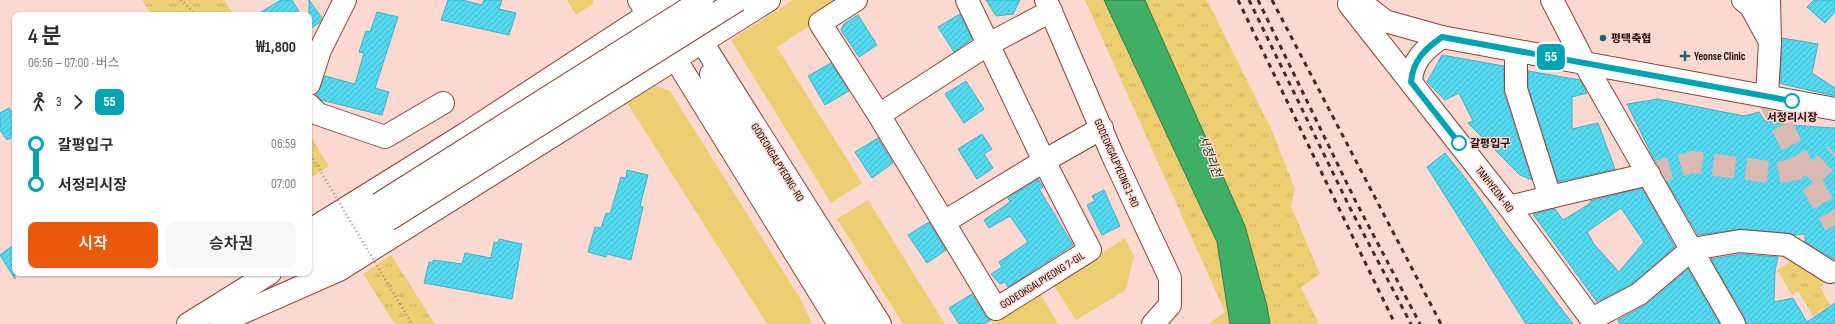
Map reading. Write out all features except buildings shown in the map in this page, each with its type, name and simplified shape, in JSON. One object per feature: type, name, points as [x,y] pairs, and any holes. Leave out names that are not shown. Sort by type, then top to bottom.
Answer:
[{"type":"street","points":[[312,75],[320,50],[344,0]]},
{"type":"street","points":[[312,229],[465,134],[643,7],[670,0]]},
{"type":"street","name":"GODEOKGALPYEONG-RO","points":[[676,0],[880,324]]},
{"type":"street","points":[[312,266],[384,212],[702,0]]},
{"type":"street","points":[[312,247],[384,212],[738,0]]},
{"type":"street","points":[[188,324],[218,318],[339,270],[676,60],[769,0]]},
{"type":"street","name":"GODEOKGALPYEONG 7-GIL","points":[[856,0],[820,23],[944,222],[996,309],[1090,250],[987,45],[967,0]]},
{"type":"street","name":"TANHYEON-RO","points":[[1346,0],[1509,207],[1594,322]]},
{"type":"street","points":[[1358,0],[1385,21],[1442,37],[1835,109]]},
{"type":"street","points":[[1552,0],[1585,64],[1734,324]]},
{"type":"street","points":[[1743,0],[1752,7],[1770,42]]},
{"type":"street","points":[[1766,96],[1770,42],[1769,0]]},
{"type":"street","points":[[878,115],[1048,5]]},
{"type":"street","name":"GODEOKGALPYEONG 1-RO","points":[[1048,5],[1170,278],[1170,305],[1153,324]]},
{"type":"street","points":[[643,7],[839,324]]},
{"type":"street","points":[[1411,82],[1415,63],[1425,49],[1442,37]]},
{"type":"street","points":[[703,43],[714,87],[729,116],[859,324]]},
{"type":"street","points":[[1516,51],[1516,89],[1550,197]]},
{"type":"street","points":[[312,108],[318,114],[385,137],[442,103]]},
{"type":"street","points":[[944,222],[1044,160],[1102,128]]},
{"type":"street","points":[[1509,207],[1648,174]]},
{"type":"street","points":[[1594,322],[1639,294],[1692,249],[1740,241],[1787,245],[1830,272]]},
{"type":"street","points":[[218,318],[254,276]]},
{"type":"street","points":[[218,318],[267,276]]},
{"type":"street","points":[[218,318],[296,276]]},
{"type":"path","points":[[181,0],[193,12]]},
{"type":"path","points":[[312,157],[412,324]]},
{"type":"green space","points":[[142,0],[224,0],[232,12],[150,12]]},
{"type":"green space","points":[[567,0],[593,0],[593,4],[576,15]]},
{"type":"green space","points":[[793,0],[849,0],[777,47],[862,183],[831,203],[731,40]]},
{"type":"green space","points":[[1085,0],[1207,0],[1272,131],[1295,189],[1291,206],[1320,274],[1301,287],[1319,324],[1208,324],[1225,312]]},
{"type":"green space","points":[[656,86],[670,91],[800,298],[812,324],[767,324],[627,103]]},
{"type":"green space","points":[[312,139],[329,166],[312,177]]},
{"type":"green space","points":[[868,200],[945,324],[903,324],[837,219]]},
{"type":"green space","points":[[1125,238],[1134,256],[1126,290],[1076,320],[1053,284]]},
{"type":"green space","points":[[391,255],[435,324],[395,324],[363,274]]},
{"type":"green space","points":[[1800,256],[1810,260],[1824,284],[1820,287],[1830,305],[1813,316],[1798,291],[1792,295],[1777,270]]},
{"type":"green space","points":[[1040,293],[1058,324],[990,324]]},
{"type":"water","name":"서정리천","points":[[1104,0],[1145,0],[1245,226],[1267,306],[1270,324],[1230,324],[1217,242]]},
{"type":"tunnel","points":[[1767,96],[1803,168],[1835,225]]},
{"type":"tunnel","points":[[1809,178],[1835,154]]},
{"type":"tunnel","points":[[1649,174],[1693,162],[1776,173],[1803,168]]},
{"type":"railway","points":[[1238,0],[1395,324]]},
{"type":"railway","points":[[1249,0],[1350,208],[1411,324]]},
{"type":"railway","points":[[1258,0],[1354,198],[1420,324]]},
{"type":"railway","points":[[1272,0],[1441,324]]},
{"type":"bus line","name":"55","points":[[1459,143],[1411,82],[1415,63],[1425,49],[1442,37],[1792,101]]},
{"type":"place","name":"평택축협","points":[[1603,38]]},
{"type":"place","name":"Yeonse Clinic","points":[[1685,56]]},
{"type":"place","name":"서정리시장","points":[[1792,101]]},
{"type":"place","name":"갈평입구","points":[[1459,143]]}]
